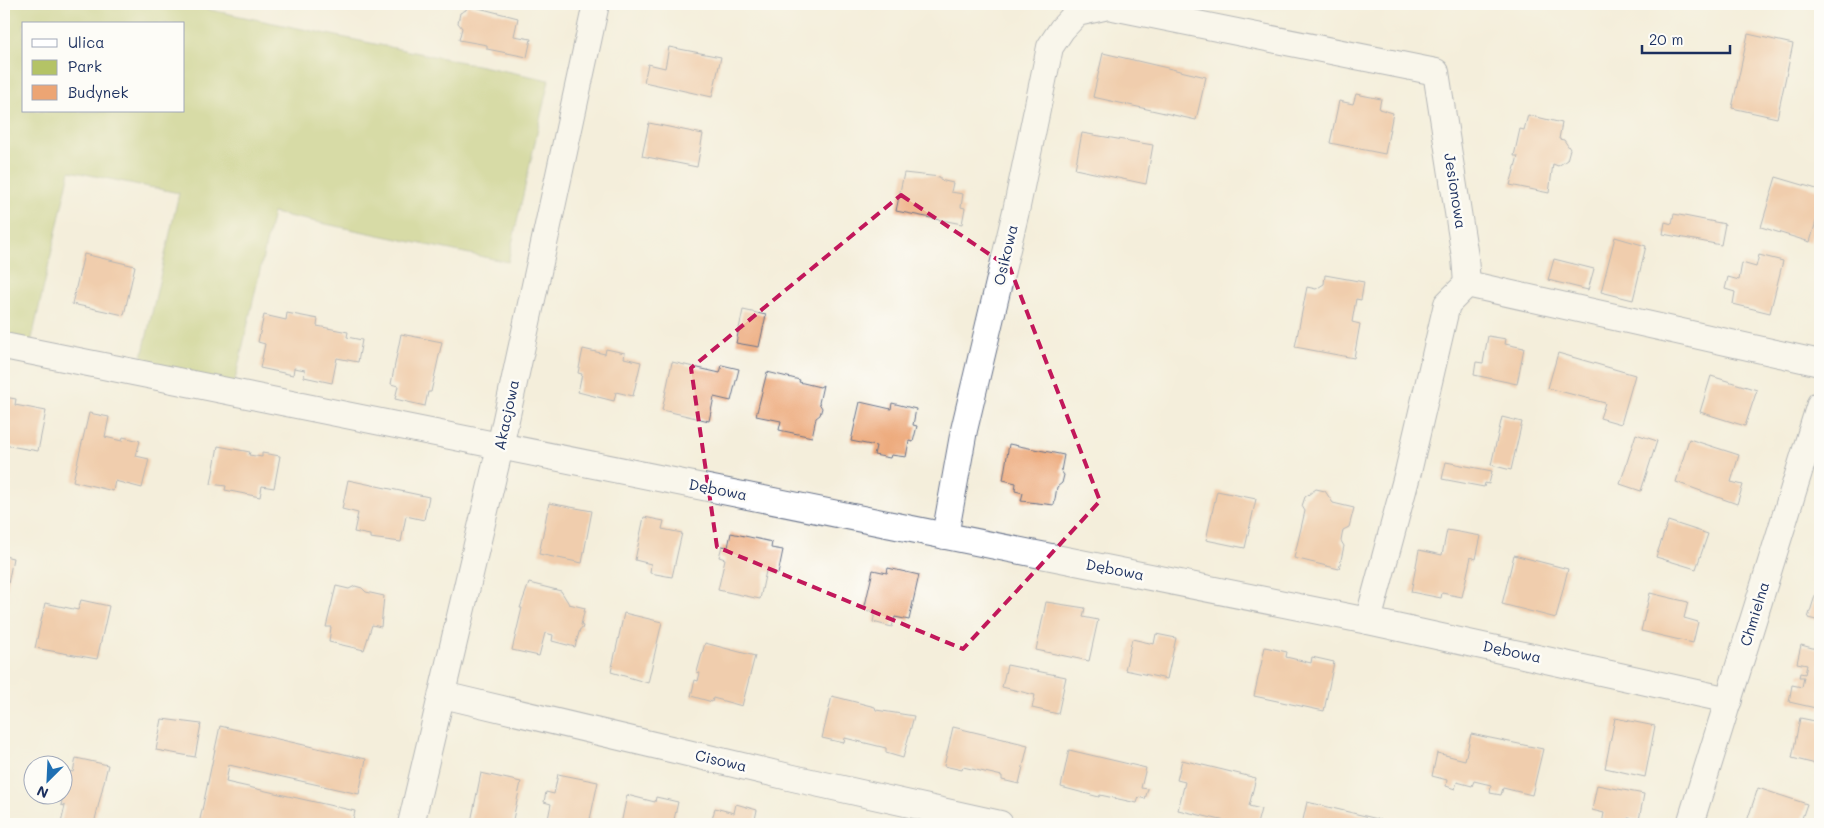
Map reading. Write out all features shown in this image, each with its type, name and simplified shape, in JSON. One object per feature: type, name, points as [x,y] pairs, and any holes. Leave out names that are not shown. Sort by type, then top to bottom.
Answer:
[{"type":"street","name":"Akacjowa","points":[[411,824],[443,695],[500,447],[596,4]]},
{"type":"street","name":"Jesionowa","points":[[1108,6],[1436,72],[1465,257],[1467,284]]},
{"type":"street","name":"Osikowa","points":[[945,536],[964,430],[1016,211],[1050,47],[1077,13],[1108,6]]},
{"type":"street","points":[[1368,621],[1408,472],[1447,304],[1467,284],[1820,364]]},
{"type":"street","name":"Dębowa","points":[[4,346],[1368,621],[1729,700]]},
{"type":"street","name":"Chmielna","points":[[1690,824],[1729,700],[1813,453],[1820,404]]},
{"type":"street","name":"Cisowa","points":[[443,695],[793,778],[1000,824]]},
{"type":"highlighted area","points":[[901,195],[1010,268],[1100,501],[963,649],[717,547],[691,368]]},
{"type":"green space","points":[[4,4],[206,4],[206,9],[549,80],[508,262],[273,213],[234,385],[140,366],[179,193],[70,171],[31,343],[4,337]]},
{"type":"building","points":[[467,5],[518,18],[514,36],[531,39],[527,57],[487,49],[487,45],[459,40],[462,28],[458,23],[460,13],[466,10]]},
{"type":"building","points":[[1748,34],[1793,44],[1777,118],[1732,108]]},
{"type":"building","points":[[669,47],[721,57],[712,97],[644,82],[648,64],[665,68]]},
{"type":"building","points":[[1103,53],[1206,77],[1196,120],[1093,97]]},
{"type":"building","points":[[1356,94],[1381,99],[1379,109],[1393,113],[1385,154],[1330,143],[1339,101],[1353,104]]},
{"type":"building","points":[[1528,115],[1562,123],[1559,139],[1564,140],[1570,149],[1567,160],[1558,166],[1553,164],[1549,193],[1510,185],[1518,156],[1514,156],[1520,129],[1524,130]]},
{"type":"building","points":[[649,123],[703,134],[697,167],[642,156]]},
{"type":"building","points":[[1082,133],[1153,145],[1146,184],[1075,169]]},
{"type":"building","points":[[904,173],[940,177],[940,180],[953,183],[951,192],[963,194],[961,207],[965,208],[962,224],[896,211]]},
{"type":"building","points":[[1776,177],[1820,190],[1820,208],[1810,242],[1761,227]]},
{"type":"building","points":[[1674,214],[1725,224],[1721,245],[1663,234],[1665,222],[1672,224]]},
{"type":"building","points":[[1615,237],[1646,246],[1633,300],[1601,292]]},
{"type":"building","points":[[84,254],[135,266],[124,315],[72,304]]},
{"type":"building","points":[[1759,255],[1783,261],[1770,313],[1733,304],[1735,292],[1725,289],[1728,277],[1739,280],[1742,263],[1756,267]]},
{"type":"building","points":[[1554,259],[1594,269],[1588,290],[1548,280]]},
{"type":"building","points":[[1325,275],[1364,282],[1361,300],[1356,299],[1352,322],[1360,324],[1354,358],[1295,347],[1307,287],[1316,289],[1324,284]]},
{"type":"building","points":[[743,310],[766,315],[759,347],[736,343]]},
{"type":"building","points":[[287,313],[318,319],[317,326],[348,332],[347,337],[362,340],[358,362],[337,358],[332,383],[304,377],[305,370],[294,368],[293,375],[260,368],[265,344],[258,342],[264,315],[286,320]]},
{"type":"building","points":[[401,334],[442,342],[431,392],[428,392],[425,406],[395,399],[398,386],[391,384]]},
{"type":"building","points":[[1488,336],[1506,339],[1505,344],[1524,348],[1517,384],[1474,375],[1476,362],[1483,363]]},
{"type":"building","points":[[583,349],[605,354],[606,349],[625,353],[624,358],[641,362],[633,396],[616,392],[614,401],[578,392],[582,374],[578,373]]},
{"type":"building","points":[[1558,353],[1635,375],[1621,424],[1600,418],[1605,403],[1548,388]]},
{"type":"building","points":[[672,362],[720,373],[722,365],[739,369],[731,401],[714,397],[709,421],[662,410]]},
{"type":"building","points":[[767,372],[820,387],[823,385],[819,403],[822,408],[820,415],[816,418],[812,437],[779,430],[781,421],[756,416]]},
{"type":"building","points":[[1711,376],[1757,390],[1745,426],[1700,412]]},
{"type":"building","points":[[4,397],[16,399],[15,405],[46,411],[38,451],[4,445]]},
{"type":"building","points":[[860,402],[891,409],[892,403],[916,409],[913,425],[917,426],[913,442],[909,441],[906,457],[891,455],[890,458],[874,455],[876,446],[851,441]]},
{"type":"building","points":[[89,413],[109,417],[105,437],[122,441],[123,437],[140,441],[136,456],[149,459],[142,488],[115,481],[113,491],[73,481]]},
{"type":"building","points":[[1502,417],[1522,422],[1511,470],[1491,465]]},
{"type":"building","points":[[1636,434],[1657,441],[1641,491],[1620,484]]},
{"type":"building","points":[[1689,439],[1739,455],[1731,482],[1743,485],[1737,504],[1676,482]]},
{"type":"building","points":[[1009,444],[1064,455],[1061,471],[1064,475],[1062,483],[1057,487],[1054,505],[1021,501],[1023,493],[1015,491],[1016,483],[1003,480]]},
{"type":"building","points":[[218,446],[250,452],[249,455],[262,457],[262,453],[280,456],[274,488],[262,486],[260,497],[225,490],[226,486],[211,484]]},
{"type":"building","points":[[1446,462],[1492,471],[1489,484],[1485,483],[1484,487],[1442,479]]},
{"type":"building","points":[[348,480],[429,497],[424,520],[406,516],[401,542],[370,538],[370,535],[354,532],[358,513],[342,509]]},
{"type":"building","points":[[1316,489],[1325,491],[1333,503],[1354,508],[1349,527],[1343,530],[1341,541],[1344,546],[1339,569],[1294,558],[1305,511],[1302,506],[1305,497]]},
{"type":"building","points":[[1217,491],[1256,499],[1245,548],[1206,540]]},
{"type":"building","points":[[549,503],[592,511],[582,563],[539,554]]},
{"type":"building","points":[[644,517],[664,521],[662,529],[682,533],[672,577],[650,573],[651,564],[635,560]]},
{"type":"building","points":[[1668,521],[1708,534],[1696,569],[1656,557]]},
{"type":"building","points":[[1447,530],[1481,536],[1476,559],[1471,557],[1462,597],[1442,593],[1441,598],[1411,592],[1419,550],[1442,555]]},
{"type":"building","points":[[731,533],[772,542],[771,548],[783,550],[778,574],[766,571],[760,599],[718,590],[725,559],[719,557],[722,546],[728,547]]},
{"type":"building","points":[[1514,555],[1568,569],[1556,618],[1502,604]]},
{"type":"building","points":[[4,556],[13,558],[5,599],[4,598]]},
{"type":"building","points":[[888,568],[919,575],[909,620],[895,617],[892,627],[873,622],[875,612],[864,610],[873,570],[887,573]]},
{"type":"building","points":[[1820,580],[1820,621],[1808,618]]},
{"type":"building","points":[[529,583],[561,591],[569,604],[585,608],[581,625],[583,626],[580,629],[575,647],[552,641],[553,635],[545,633],[539,656],[512,650],[522,608],[520,608]]},
{"type":"building","points":[[336,586],[349,589],[355,586],[362,588],[366,592],[384,596],[381,627],[372,625],[364,650],[329,642],[331,627],[326,627]]},
{"type":"building","points":[[1650,593],[1688,602],[1684,618],[1698,622],[1693,643],[1641,631]]},
{"type":"building","points":[[81,600],[109,606],[97,659],[35,648],[45,603],[78,610]]},
{"type":"building","points":[[1046,602],[1085,608],[1083,617],[1098,620],[1089,661],[1036,650]]},
{"type":"building","points":[[624,613],[662,622],[648,683],[611,672]]},
{"type":"building","points":[[1156,634],[1176,638],[1167,679],[1125,670],[1132,639],[1154,644]]},
{"type":"building","points":[[705,643],[755,656],[742,706],[713,698],[712,702],[691,696],[695,680],[698,681],[700,673],[697,672]]},
{"type":"building","points":[[1801,645],[1820,650],[1820,709],[1789,702],[1792,685],[1802,687],[1804,677],[1799,677],[1800,673],[1805,674],[1807,665],[1797,663]]},
{"type":"building","points":[[1265,647],[1287,652],[1286,657],[1311,663],[1312,657],[1334,662],[1324,711],[1254,696]]},
{"type":"building","points":[[1007,665],[1066,677],[1058,714],[1032,708],[1035,695],[1002,687]]},
{"type":"building","points":[[832,696],[875,707],[876,710],[914,716],[903,758],[886,753],[886,748],[845,738],[844,743],[822,738]]},
{"type":"building","points":[[1615,718],[1655,726],[1645,777],[1605,768]]},
{"type":"building","points":[[1800,718],[1820,722],[1820,765],[1792,758]]},
{"type":"building","points":[[162,719],[201,724],[195,757],[156,750]]},
{"type":"building","points":[[220,726],[366,759],[359,794],[229,765],[226,782],[355,811],[352,824],[199,824]]},
{"type":"building","points":[[953,727],[1028,745],[1019,784],[1002,780],[1002,776],[963,767],[962,770],[944,766]]},
{"type":"building","points":[[1471,734],[1543,749],[1532,795],[1503,788],[1501,795],[1490,793],[1491,785],[1474,781],[1472,786],[1457,782],[1455,789],[1446,786],[1447,780],[1432,776],[1437,753],[1465,760]]},
{"type":"building","points":[[1069,750],[1146,768],[1141,788],[1148,789],[1145,799],[1139,797],[1137,803],[1100,795],[1099,797],[1061,787]]},
{"type":"building","points":[[76,758],[108,765],[94,824],[61,823],[65,806],[72,806],[73,772]]},
{"type":"building","points":[[1182,760],[1256,778],[1249,806],[1261,809],[1257,824],[1238,824],[1178,810],[1185,782],[1177,780]]},
{"type":"building","points":[[481,773],[521,782],[512,824],[479,824],[471,822]]},
{"type":"building","points":[[558,774],[598,782],[589,824],[547,824],[551,804],[544,802],[546,792],[554,794]]},
{"type":"building","points":[[1597,785],[1644,794],[1639,820],[1628,818],[1627,824],[1602,824],[1604,813],[1592,810]]},
{"type":"building","points":[[1758,788],[1807,804],[1800,824],[1746,824]]},
{"type":"building","points":[[627,795],[655,802],[656,797],[678,802],[673,824],[621,824]]},
{"type":"building","points":[[1307,802],[1386,821],[1385,824],[1302,824]]},
{"type":"building","points":[[736,804],[757,810],[754,824],[711,824],[715,808],[734,813]]}]
